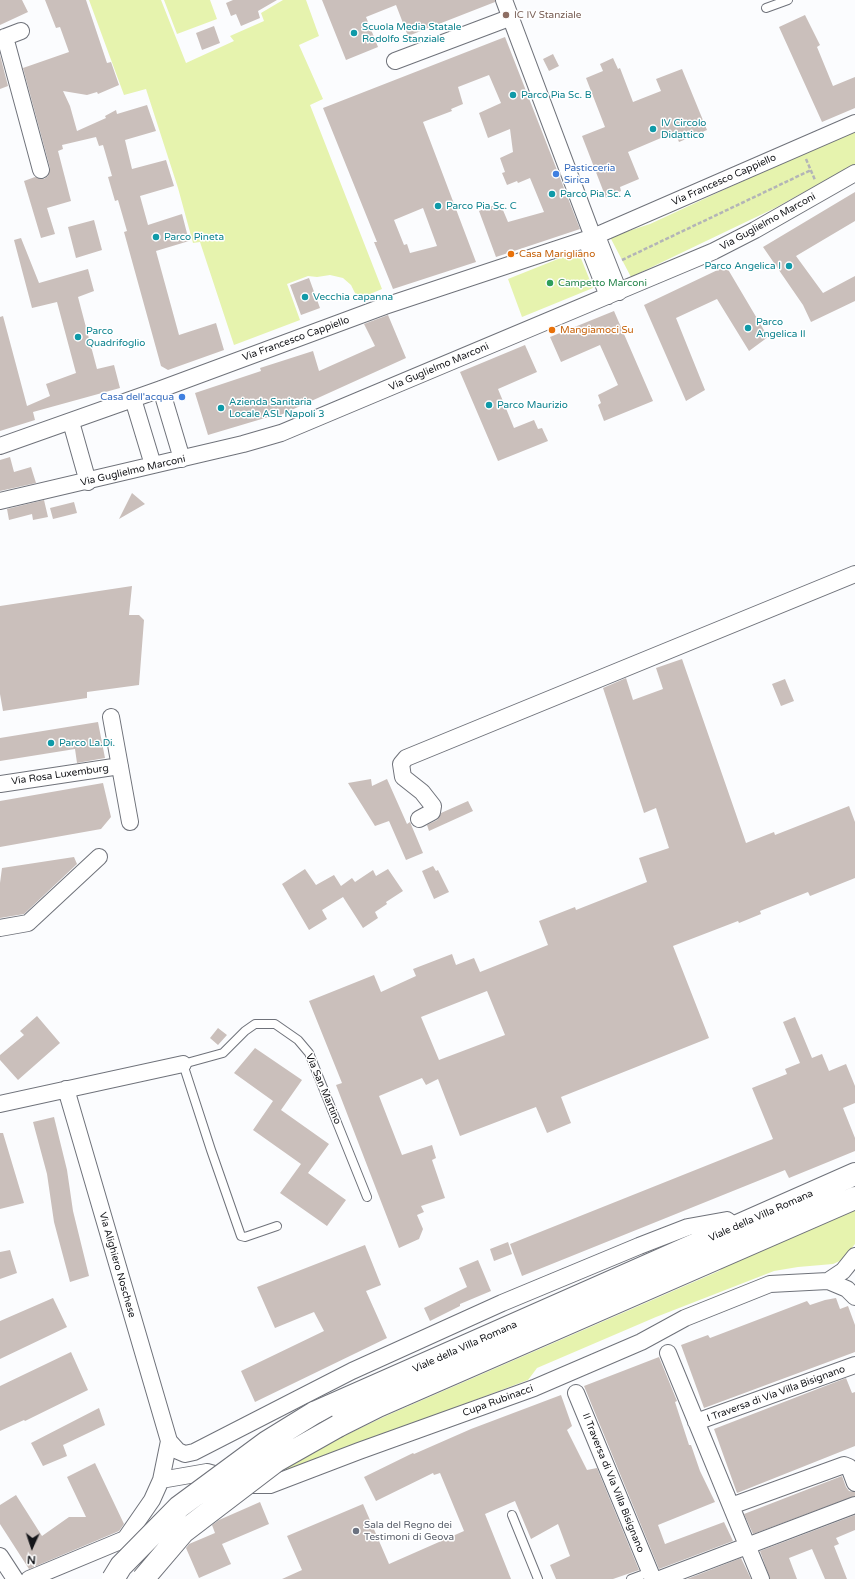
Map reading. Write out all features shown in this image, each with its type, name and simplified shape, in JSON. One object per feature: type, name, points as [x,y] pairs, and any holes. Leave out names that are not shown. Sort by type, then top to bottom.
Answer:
[{"type":"main road","name":"Viale della Villa Romana","points":[[113,1579],[122,1566],[179,1507],[267,1442],[314,1413],[855,1174]]},
{"type":"main road","name":"Viale della Villa Romana","points":[[143,1579],[183,1532],[276,1461],[338,1426],[378,1406],[855,1198]]},
{"type":"street","points":[[504,0],[509,18],[613,294]]},
{"type":"street","points":[[395,61],[509,18]]},
{"type":"street","points":[[21,31],[2,38],[41,170]]},
{"type":"street","name":"Via Francesco Cappiello","points":[[0,446],[71,422],[385,306],[592,238],[855,123]]},
{"type":"street","name":"Via Guglielmo Marconi","points":[[0,501],[88,482],[281,434],[714,251],[755,230],[855,173]]},
{"type":"street","points":[[161,389],[182,459]]},
{"type":"street","points":[[133,399],[154,465]]},
{"type":"street","points":[[71,422],[88,482]]},
{"type":"street","points":[[419,819],[432,812],[433,806],[422,792],[403,777],[401,764],[406,758],[855,574]]},
{"type":"street","points":[[111,717],[130,822]]},
{"type":"street","name":"Via Rosa Luxemburg","points":[[0,784],[120,766]]},
{"type":"street","points":[[0,928],[28,923],[99,857]]},
{"type":"street","name":"Via San Martino","points":[[0,1104],[183,1064]]},
{"type":"street","name":"Via Alighiero Noschese","points":[[66,1089],[169,1441]]},
{"type":"street","points":[[169,1441],[178,1451],[185,1454],[194,1452],[352,1371],[502,1303],[639,1246],[688,1226],[727,1220],[736,1227]]},
{"type":"street","points":[[828,1281],[844,1271],[855,1256]]},
{"type":"street","name":"Cupa Rubinacci","points":[[161,1480],[207,1472],[253,1485],[270,1485],[534,1388],[641,1342],[685,1318],[770,1284],[828,1281],[846,1289],[855,1297]]},
{"type":"street","name":"I Traversa di Via Villa Bisignano","points":[[668,1353],[761,1579]]},
{"type":"street","name":"I Traversa di Via Villa Bisignano","points":[[696,1422],[855,1365]]},
{"type":"street","name":"II Traversa di Via Villa Bisignano","points":[[576,1393],[654,1577]]},
{"type":"street","points":[[29,1579],[125,1540],[152,1500],[161,1480],[169,1441]]},
{"type":"street","points":[[731,1506],[844,1465],[849,1467],[854,1480]]},
{"type":"street","points":[[654,1577],[748,1546],[855,1505]]},
{"type":"street","points":[[2,1563],[15,1579]]},
{"type":"lane","points":[[766,8],[788,0]]},
{"type":"lane","name":"Via San Martino","points":[[183,1064],[223,1053],[245,1031],[255,1024],[275,1024],[298,1040],[310,1053],[367,1197]]},
{"type":"lane","points":[[183,1064],[241,1236],[245,1237],[277,1226]]},
{"type":"lane","points":[[512,1515],[538,1579]]},
{"type":"lane","points":[[631,1579],[654,1577]]},
{"type":"path","points":[[805,156],[816,182]]},
{"type":"path","points":[[620,261],[811,170]]},
{"type":"green space","points":[[89,0],[161,0],[186,63],[234,41],[230,36],[264,21],[261,13],[283,0],[306,0],[319,36],[299,45],[323,99],[310,105],[382,289],[358,299],[351,285],[343,278],[330,275],[317,277],[308,276],[287,284],[300,320],[234,345],[200,242],[193,243],[178,188],[146,89],[124,95]]},
{"type":"green space","points":[[164,0],[210,0],[217,19],[177,34]]},
{"type":"green space","points":[[855,129],[855,164],[775,208],[631,277],[610,237],[650,224]]},
{"type":"green space","name":"Campetto Marconi","points":[[578,251],[593,288],[522,317],[508,279]]},
{"type":"green space","points":[[855,1204],[855,1244],[842,1260],[833,1264],[774,1271],[656,1317],[537,1368],[528,1380],[261,1482],[314,1450],[388,1415],[719,1271],[725,1266]]},
{"type":"building","points":[[0,0],[22,0],[28,12],[0,25]]},
{"type":"building","points":[[45,0],[86,0],[107,63],[111,62],[119,85],[98,94],[97,92],[87,95],[63,91],[70,106],[77,131],[106,118],[105,116],[116,110],[117,114],[147,105],[156,131],[125,140],[132,169],[166,160],[174,186],[140,196],[148,225],[182,214],[189,241],[156,251],[179,335],[216,323],[224,350],[168,370],[161,366],[124,232],[127,231],[118,200],[115,201],[108,177],[112,176],[103,145],[99,146],[96,137],[62,145],[63,149],[58,151],[71,201],[47,208],[55,234],[41,238],[24,181],[35,177],[44,179],[48,176],[50,168],[23,68],[69,52],[60,27],[56,28]]},
{"type":"building","points":[[233,0],[277,0],[258,11],[260,18],[241,26],[236,14],[231,16],[226,3]]},
{"type":"building","name":"Scuola Media Statale Rodolfo Stanziale","points":[[322,0],[495,0],[495,2],[408,36],[396,5],[366,17],[378,47],[346,60]]},
{"type":"building","points":[[805,15],[820,45],[817,47],[833,86],[855,77],[855,108],[822,122],[779,27]]},
{"type":"building","points":[[214,26],[220,43],[202,50],[196,33]]},
{"type":"building","points":[[505,37],[580,229],[496,257],[479,211],[500,203],[508,222],[544,212],[530,178],[518,183],[517,181],[507,185],[502,173],[505,172],[500,158],[513,152],[510,129],[488,138],[479,113],[501,103],[489,75],[458,87],[463,104],[451,109],[452,111],[423,122],[476,262],[393,289],[374,242],[377,242],[323,108]],"holes":[[[423,208],[437,246],[410,253],[407,244],[404,245],[394,220]]]},
{"type":"building","points":[[553,54],[559,66],[549,71],[543,59]]},
{"type":"building","points":[[0,55],[8,86],[0,89]]},
{"type":"building","name":"IV Circolo Didattico","points":[[613,58],[618,69],[620,68],[633,102],[661,91],[656,79],[682,69],[707,130],[679,142],[675,132],[628,152],[639,179],[620,187],[621,191],[606,198],[582,136],[605,127],[586,78],[603,71],[600,64]]},
{"type":"building","name":"Parco Angelica I","points":[[855,192],[855,221],[796,256],[823,293],[855,276],[855,301],[811,322],[803,305],[763,247]]},
{"type":"building","points":[[94,220],[102,250],[76,258],[68,227]]},
{"type":"building","name":"Parco Quadrifoglio","points":[[21,238],[39,283],[88,269],[94,291],[78,297],[97,369],[114,365],[120,388],[33,412],[35,420],[0,431],[0,317],[3,316],[27,406],[50,396],[46,384],[76,373],[57,302],[32,308],[14,240]]},
{"type":"building","name":"Parco Angelica II","points":[[726,266],[768,337],[749,351],[717,299],[676,318],[705,390],[686,401],[644,305]]},
{"type":"building","name":"Vecchia capanna","points":[[309,278],[320,308],[301,315],[290,285]]},
{"type":"building","name":"Parco Maurizio","points":[[614,311],[653,401],[604,421],[598,405],[601,403],[598,395],[618,385],[600,345],[561,362],[550,337]]},
{"type":"building","points":[[388,315],[406,358],[276,417],[275,415],[208,435],[195,393],[261,371],[260,368],[313,351],[319,371],[375,346],[364,324]]},
{"type":"building","name":"Parco Maurizio","points":[[525,345],[537,372],[498,389],[514,428],[534,420],[538,429],[542,428],[548,441],[498,461],[460,372]]},
{"type":"building","points":[[10,457],[14,472],[31,467],[36,483],[0,491],[0,460]]},
{"type":"building","points":[[132,493],[145,504],[119,519]]},
{"type":"building","points":[[44,500],[48,517],[33,520],[32,514],[9,520],[7,509]]},
{"type":"building","points":[[74,502],[77,513],[53,519],[50,508]]},
{"type":"building","points":[[132,586],[129,615],[139,615],[144,620],[139,685],[87,692],[87,698],[3,711],[0,694],[0,606]]},
{"type":"building","points":[[682,659],[746,843],[774,832],[775,835],[849,806],[855,822],[855,878],[810,896],[808,892],[760,911],[761,914],[739,923],[738,921],[673,946],[709,1038],[561,1097],[571,1123],[547,1133],[536,1107],[460,1136],[438,1079],[426,1085],[422,1078],[379,1096],[402,1155],[432,1145],[436,1158],[432,1160],[445,1198],[421,1206],[424,1212],[417,1215],[423,1229],[419,1239],[399,1248],[336,1085],[342,1083],[309,1001],[374,975],[381,992],[416,976],[413,969],[452,954],[456,965],[474,958],[480,972],[548,945],[539,921],[575,907],[576,910],[647,882],[639,858],[669,848],[656,808],[644,813],[603,688],[626,678],[633,700],[663,689],[656,668]],"holes":[[[487,991],[505,1035],[439,1060],[421,1017]]]},
{"type":"building","points":[[785,679],[794,701],[781,706],[772,684]]},
{"type":"building","name":"Parco La.Di.","points":[[98,722],[105,758],[77,763],[75,749],[0,761],[0,738]]},
{"type":"building","points":[[371,779],[372,786],[387,779],[407,824],[410,822],[423,853],[406,860],[389,821],[375,826],[348,783]]},
{"type":"building","points":[[103,783],[111,817],[101,829],[0,847],[0,801]]},
{"type":"building","points":[[468,801],[473,811],[429,831],[427,825],[437,820],[441,813]]},
{"type":"building","points":[[74,857],[77,864],[24,914],[0,918],[0,883],[2,868]]},
{"type":"building","points":[[433,866],[436,871],[438,870],[449,892],[434,899],[422,871]]},
{"type":"building","points":[[305,869],[316,885],[334,875],[341,886],[352,878],[355,882],[373,870],[376,876],[388,869],[403,891],[386,902],[387,904],[375,912],[378,918],[363,928],[343,897],[322,910],[327,919],[309,930],[282,884]]},
{"type":"building","points":[[37,1016],[60,1043],[18,1080],[0,1060],[0,1055],[24,1035],[20,1031]]},
{"type":"building","points":[[795,1017],[812,1058],[822,1054],[829,1071],[846,1064],[855,1086],[855,1103],[843,1108],[855,1138],[855,1151],[789,1178],[785,1170],[522,1276],[510,1244],[773,1139],[752,1088],[787,1074],[785,1069],[800,1063],[783,1022]]},
{"type":"building","points":[[218,1028],[227,1035],[218,1045],[210,1038]]},
{"type":"building","points":[[255,1048],[302,1080],[281,1110],[329,1144],[308,1173],[346,1200],[327,1226],[280,1193],[301,1164],[253,1130],[273,1101],[234,1073]]},
{"type":"building","points":[[54,1117],[67,1170],[73,1211],[89,1276],[70,1282],[54,1222],[47,1174],[33,1122]]},
{"type":"building","points":[[0,1133],[3,1133],[24,1203],[0,1209]]},
{"type":"building","points":[[508,1242],[512,1254],[494,1261],[490,1249]]},
{"type":"building","points":[[365,1245],[381,1285],[366,1291],[387,1338],[255,1402],[241,1371],[324,1331],[314,1312],[275,1328],[257,1287]]},
{"type":"building","points":[[10,1250],[17,1273],[0,1279],[0,1252]]},
{"type":"building","points":[[478,1260],[491,1291],[460,1304],[460,1306],[430,1321],[424,1308],[467,1287],[459,1268]]},
{"type":"building","points":[[53,1298],[67,1327],[0,1359],[0,1321]]},
{"type":"building","points":[[836,1298],[840,1309],[848,1306],[855,1325],[855,1352],[704,1408],[681,1345],[708,1335],[710,1338],[807,1301],[810,1305]]},
{"type":"building","points":[[71,1352],[88,1390],[25,1421],[24,1420],[0,1431],[0,1386]]},
{"type":"building","points":[[659,1357],[677,1401],[675,1402],[689,1445],[691,1445],[700,1471],[715,1502],[658,1525],[665,1544],[724,1522],[733,1541],[659,1569],[584,1386]]},
{"type":"building","points":[[846,1378],[852,1393],[855,1392],[855,1446],[737,1493],[714,1429]]},
{"type":"building","points":[[561,1395],[572,1426],[567,1430],[587,1470],[597,1468],[639,1570],[613,1579],[556,1579],[550,1565],[570,1556],[558,1524],[531,1539],[515,1501],[485,1514],[511,1579],[282,1579],[302,1570],[287,1536],[363,1504],[389,1564],[464,1531],[440,1473],[434,1475],[433,1473],[376,1501],[364,1477],[413,1453],[414,1454],[471,1429]]},
{"type":"building","points":[[99,1408],[105,1425],[63,1445],[67,1456],[43,1466],[31,1443]]},
{"type":"building","points":[[95,1463],[124,1524],[119,1531],[29,1569],[0,1524],[0,1505],[16,1495],[42,1536],[69,1517],[86,1517],[67,1477]]},
{"type":"building","points":[[842,1476],[846,1487],[849,1491],[855,1492],[855,1496],[753,1534],[744,1514]]},
{"type":"building","points":[[260,1502],[269,1524],[222,1544],[231,1564],[199,1578],[186,1548],[189,1544],[215,1533],[212,1525],[219,1520]]},
{"type":"building","points":[[855,1515],[855,1530],[836,1538],[839,1544],[834,1546],[847,1579],[825,1579],[812,1549],[789,1558],[797,1579],[770,1579],[760,1551]]},
{"type":"building","points":[[741,1558],[751,1579],[687,1579]]},
{"type":"place","name":"IC IV Stanziale","points":[[506,15]]},
{"type":"place","name":"Scuola Media Statale Rodolfo Stanziale","points":[[354,33]]},
{"type":"place","name":"Parco Pia Sc. B","points":[[513,95]]},
{"type":"place","name":"IV Circolo Didattico","points":[[653,129]]},
{"type":"place","name":"Pasticceria Sirica","points":[[556,174]]},
{"type":"place","name":"Parco Pia Sc. A","points":[[552,194]]},
{"type":"place","name":"Parco Pia Sc. C","points":[[438,206]]},
{"type":"place","name":"Parco Pineta","points":[[156,237]]},
{"type":"place","name":"Casa Marigliano","points":[[511,254]]},
{"type":"place","name":"Parco Angelica I","points":[[789,266]]},
{"type":"place","name":"Campetto Marconi","points":[[550,283]]},
{"type":"place","name":"Vecchia capanna","points":[[305,297]]},
{"type":"place","name":"Parco Angelica II","points":[[748,328]]},
{"type":"place","name":"Mangiamoci Su","points":[[552,330]]},
{"type":"place","name":"Parco Quadrifoglio","points":[[78,337]]},
{"type":"place","name":"Casa dell'acqua","points":[[182,397]]},
{"type":"place","name":"Parco Maurizio","points":[[489,405]]},
{"type":"place","name":"Azienda Sanitaria Locale ASL Napoli 3","points":[[221,408]]},
{"type":"place","name":"Parco La.Di.","points":[[51,743]]},
{"type":"place","name":"Sala del Regno dei Testimoni di Geova","points":[[356,1531]]}]
